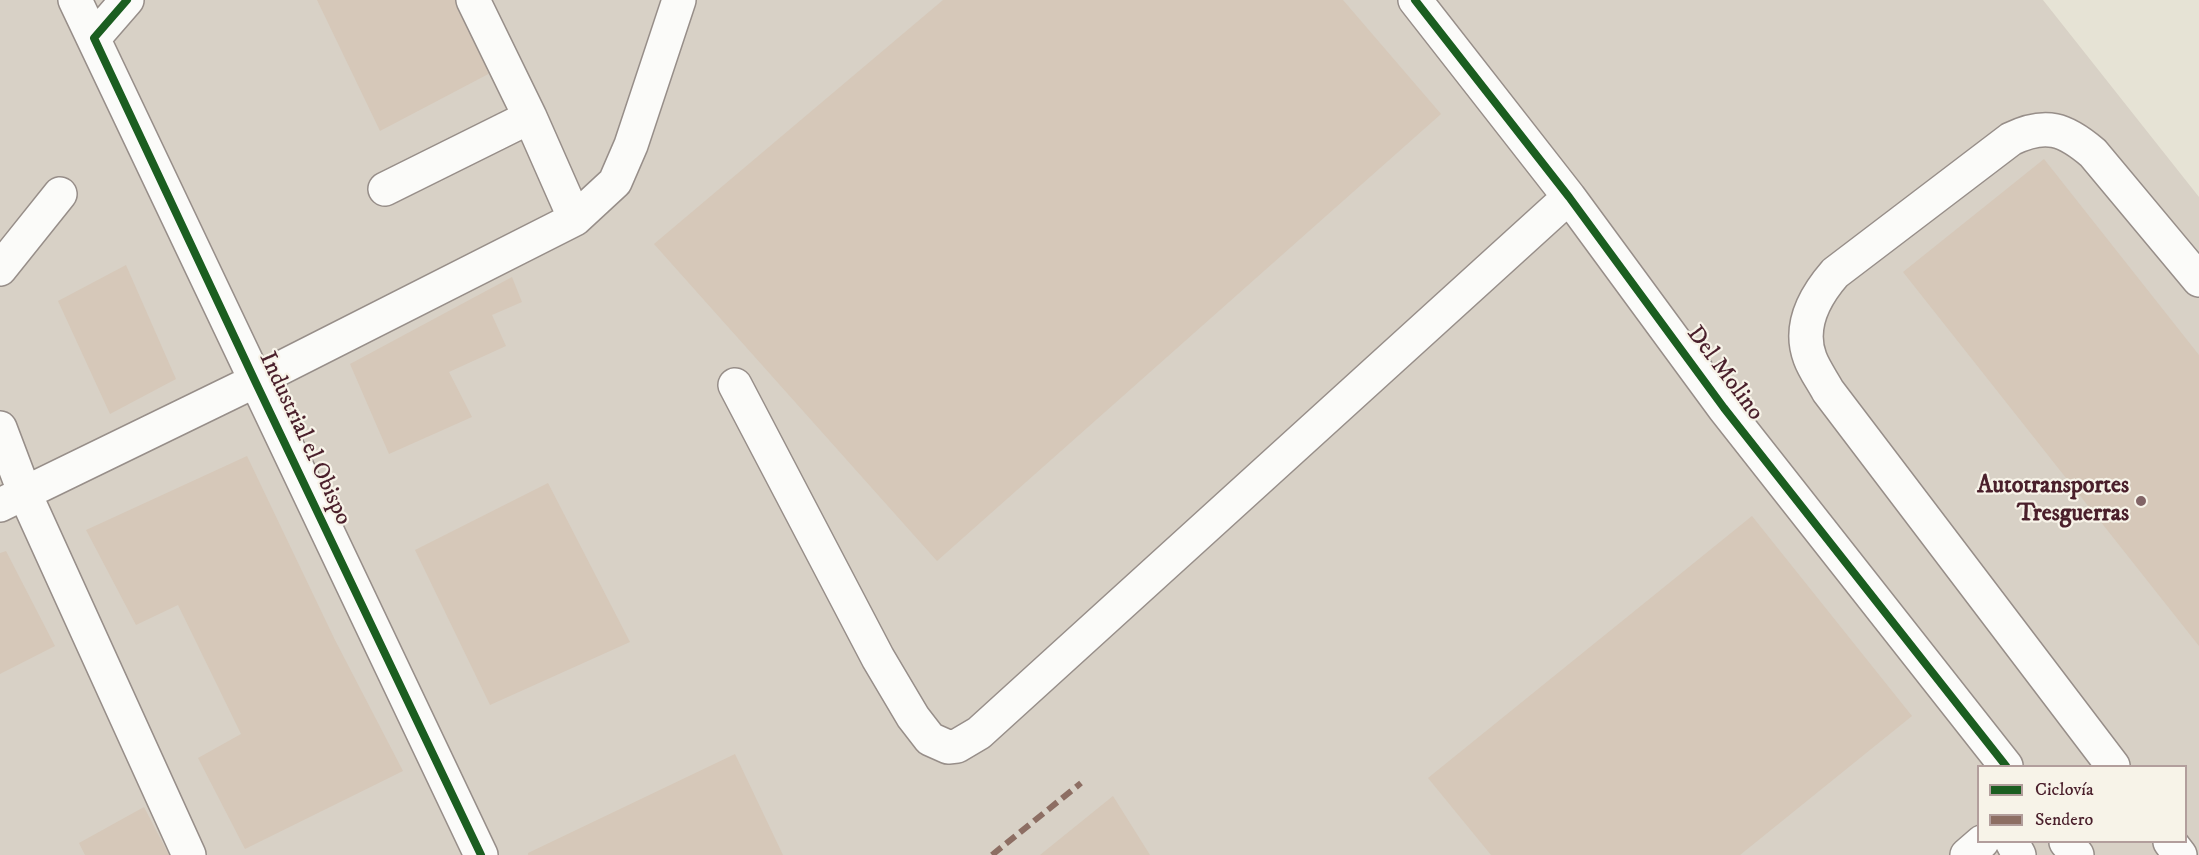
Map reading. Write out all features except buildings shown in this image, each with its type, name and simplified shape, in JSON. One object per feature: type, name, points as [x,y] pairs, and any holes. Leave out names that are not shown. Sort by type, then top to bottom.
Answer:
[{"type":"street","name":"Industrial el Obispo","points":[[75,0],[482,855]]},
{"type":"street","points":[[94,38],[127,0]]},
{"type":"street","points":[[473,0],[530,117],[575,219]]},
{"type":"street","points":[[12,500],[255,381],[575,219],[615,182],[631,145],[679,0]]},
{"type":"street","name":"Del Molino","points":[[1415,0],[1569,197],[1724,408],[2004,765]]},
{"type":"street","points":[[385,189],[530,117]]},
{"type":"street","points":[[2112,765],[1828,391],[1809,357],[1806,329],[1817,297],[1835,273],[2011,138],[2034,130],[2060,130],[2076,138],[2094,153],[2199,280]]},
{"type":"street","points":[[0,269],[60,194]]},
{"type":"street","points":[[735,385],[878,658],[913,717],[930,739],[948,747],[957,746],[979,733],[1569,197]]},
{"type":"street","points":[[0,428],[12,500],[189,855]]},
{"type":"street","points":[[1967,855],[1981,843]]},
{"type":"street","points":[[2067,843],[2077,855]]},
{"type":"street","points":[[2171,843],[2180,855]]},
{"type":"shaded area","points":[[0,0],[2043,0],[2199,197],[2199,855],[0,855]]},
{"type":"marked path","points":[[992,855],[1081,783]]},
{"type":"cycle path","points":[[127,0],[94,38],[481,855]]},
{"type":"cycle path","points":[[1415,0],[1569,197],[1724,408],[2005,765]]},
{"type":"place","name":"Autotransportes Tresguerras","points":[[2141,501]]}]
